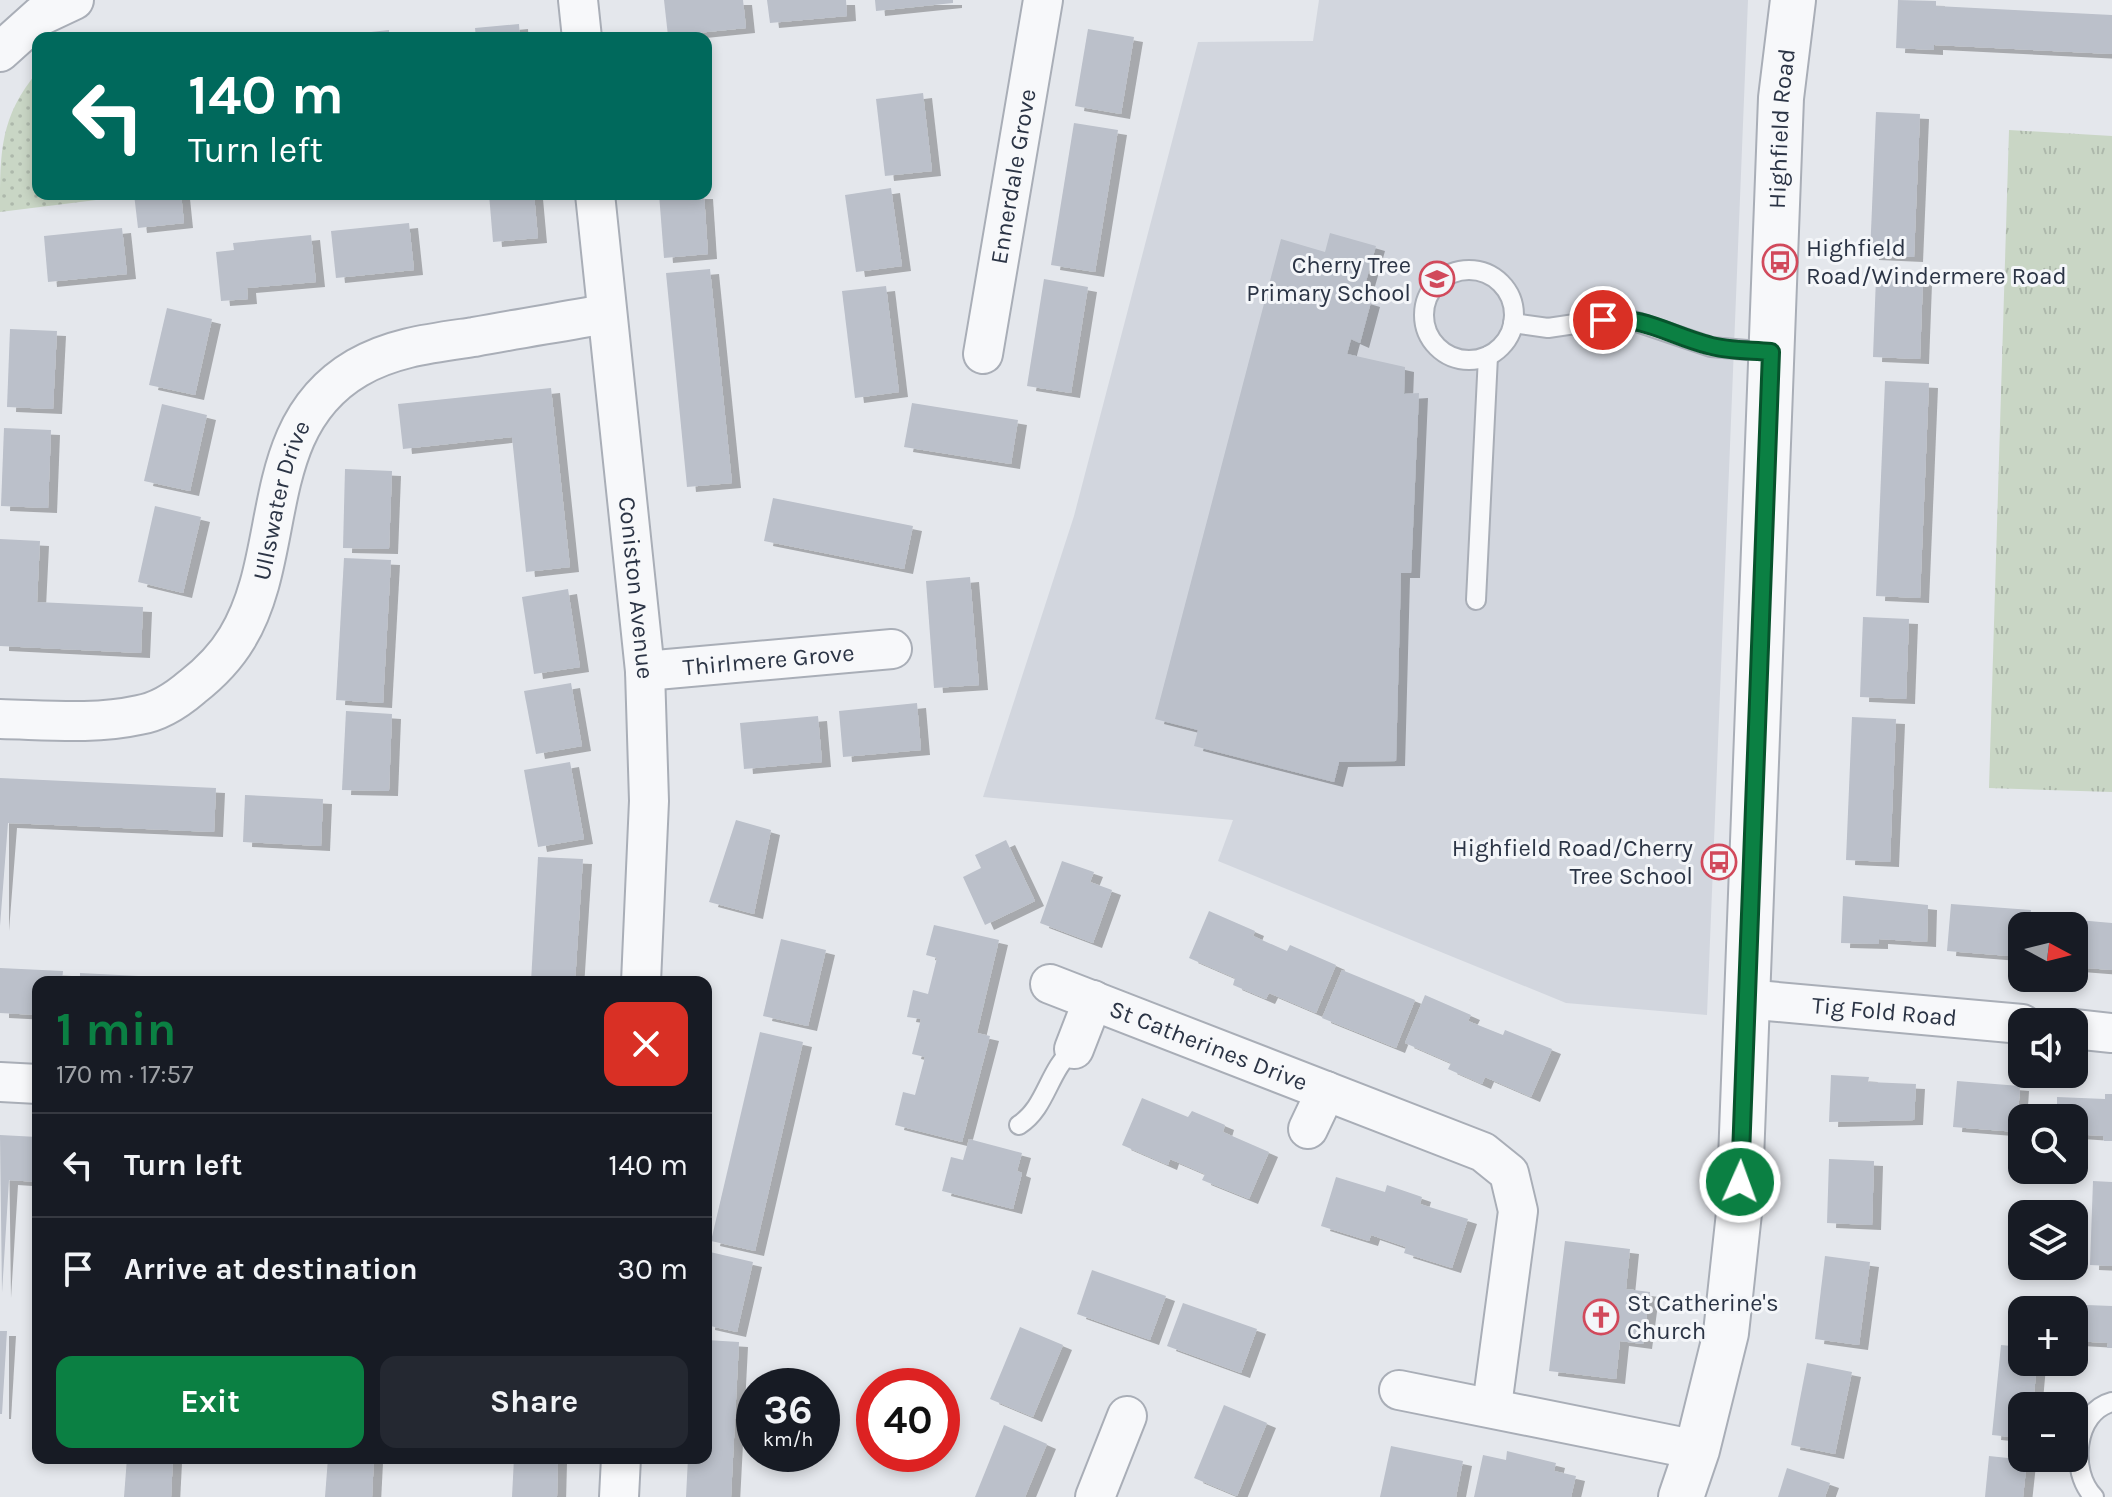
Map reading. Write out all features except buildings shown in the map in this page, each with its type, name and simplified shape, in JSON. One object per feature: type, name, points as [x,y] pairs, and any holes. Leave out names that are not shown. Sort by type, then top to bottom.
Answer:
[{"type":"street","points":[[0,52],[40,16],[74,0]]},
{"type":"street","points":[[578,0],[581,32]]},
{"type":"street","name":"Ennerdale Grove","points":[[983,354],[1043,0]]},
{"type":"street","name":"Highfield Road","points":[[1681,1497],[1697,1450],[1726,1333],[1739,1213],[1781,98],[1793,0]]},
{"type":"street","name":"Coniston Avenue","points":[[596,200],[605,314],[645,671],[649,801],[641,976]]},
{"type":"street","name":"Ullswater Drive","points":[[0,719],[104,721],[143,715],[180,697],[214,669],[238,636],[257,590],[281,477],[297,432],[325,395],[356,369],[401,349],[605,314]]},
{"type":"street","name":"Thirlmere Grove","points":[[645,671],[892,649]]},
{"type":"street","name":"St Catherines Drive","points":[[1050,984],[1483,1152],[1509,1173],[1518,1211],[1492,1406]]},
{"type":"street","name":"Tig Fold Road","points":[[1745,999],[2008,1023]]},
{"type":"street","name":"St Catherines Drive","points":[[1074,1049],[1093,1000]]},
{"type":"street","points":[[2088,1030],[2112,1033]]},
{"type":"street","points":[[0,1082],[32,1084]]},
{"type":"street","name":"St Catherines Drive","points":[[1308,1129],[1326,1091]]},
{"type":"street","points":[[1399,1390],[1492,1406],[1697,1450]]},
{"type":"street","points":[[1095,1497],[1127,1416]]},
{"type":"street","points":[[619,1497],[621,1464]]},
{"type":"lane","points":[[1456,271],[1486,273],[1509,293],[1513,323],[1509,337],[1488,356],[1459,359],[1435,344],[1424,317],[1432,289],[1456,271]]},
{"type":"lane","points":[[1513,323],[1548,328],[1622,317],[1711,347],[1771,352]]},
{"type":"lane","points":[[1476,600],[1488,356]]},
{"type":"lane","points":[[1019,1125],[1038,1107],[1060,1061],[1074,1049]]},
{"type":"lane","points":[[2094,1497],[2083,1486],[2078,1472],[2083,1427],[2089,1415],[2101,1405],[2112,1402]]},
{"type":"shaded area","name":"Cherry Tree Primary School","points":[[1319,0],[1748,0],[1707,1015],[1566,1003],[1218,861],[1233,820],[983,797],[1074,516],[1198,42],[1313,41]]},
{"type":"green space","points":[[32,79],[32,200],[96,200],[0,212],[5,136],[9,119]]},
{"type":"green space","points":[[2009,130],[2112,136],[2112,792],[1989,788]]},
{"type":"place","name":"Highfield Road/Windermere Road","points":[[1780,262]]},
{"type":"place","name":"Cherry Tree Primary School","points":[[1437,279]]},
{"type":"place","name":"Highfield Road/Cherry Tree School","points":[[1719,862]]},
{"type":"place","name":"St Catherine's Church","points":[[1601,1317]]},
{"type":"route","points":[[1603,320],[1622,317],[1711,347],[1771,352],[1740,1182]]}]
